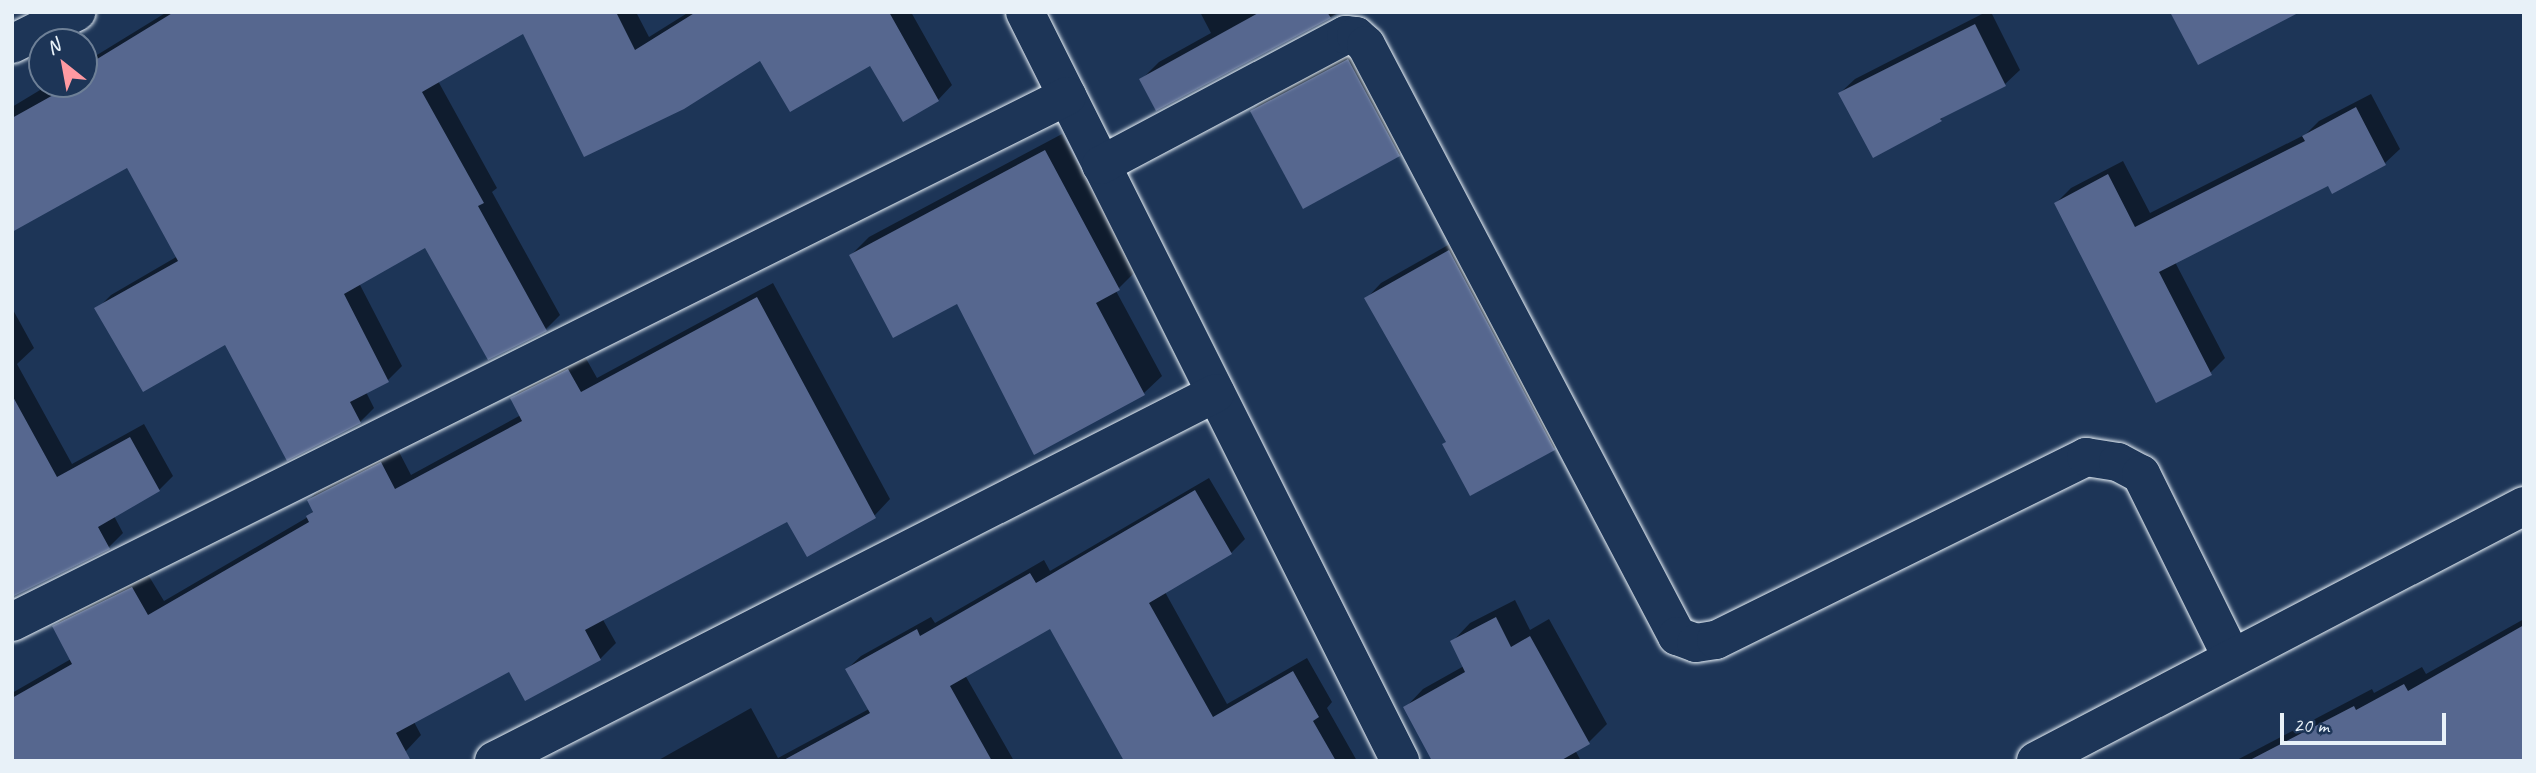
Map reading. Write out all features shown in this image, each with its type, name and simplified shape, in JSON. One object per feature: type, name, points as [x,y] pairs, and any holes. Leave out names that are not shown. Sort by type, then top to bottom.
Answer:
[{"type":"street","points":[[12,44],[76,12]]},
{"type":"street","points":[[1025,12],[1400,761]]},
{"type":"street","points":[[1101,166],[1346,35],[1356,36],[1366,46],[1677,636],[1696,643],[1716,640],[2086,457],[2118,462],[2141,474],[2232,658]]},
{"type":"street","points":[[12,622],[1067,96]]},
{"type":"street","points":[[494,761],[1216,393]]},
{"type":"street","points":[[2036,761],[2524,506]]},
{"type":"building","points":[[174,12],[616,12],[635,50],[696,12],[889,12],[939,101],[903,122],[870,66],[790,112],[760,61],[684,109],[584,157],[523,34],[422,92],[484,203],[478,206],[547,331],[488,360],[425,248],[344,294],[389,382],[350,402],[361,423],[287,461],[225,345],[143,392],[94,308],[178,261],[127,168],[12,232],[12,118],[48,98],[98,98],[98,58]]},
{"type":"building","points":[[1260,12],[1327,12],[1331,18],[1156,111],[1139,79]]},
{"type":"building","points":[[2170,12],[2300,12],[2198,65]]},
{"type":"building","points":[[1975,24],[2006,86],[1940,119],[1942,121],[1873,158],[1838,93]]},
{"type":"building","points":[[1348,59],[1400,156],[1303,209],[1250,111]]},
{"type":"building","points":[[2356,107],[2386,165],[2332,194],[2328,186],[2159,272],[2212,375],[2156,403],[2054,203],[2108,174],[2135,227],[2305,141],[2302,136]]},
{"type":"building","points":[[1045,150],[1120,290],[1096,303],[1145,395],[1034,455],[957,304],[893,338],[849,255]]},
{"type":"building","points":[[1449,250],[1555,450],[1470,496],[1442,444],[1446,442],[1364,298]]},
{"type":"building","points":[[757,297],[876,518],[807,557],[787,522],[585,630],[601,660],[525,701],[509,672],[396,733],[411,761],[12,761],[12,698],[72,664],[52,626],[132,587],[148,615],[309,522],[306,516],[313,512],[307,500],[381,462],[395,489],[522,421],[510,398],[568,369],[581,392]]},
{"type":"building","points":[[12,395],[57,477],[130,437],[160,491],[98,527],[110,549],[12,597]]},
{"type":"building","points":[[1195,490],[1232,554],[1149,603],[1213,717],[1293,671],[1319,717],[1313,721],[1336,761],[1124,761],[1050,629],[950,686],[992,761],[782,761],[870,713],[845,669],[917,629],[920,636],[1030,573],[1036,583]]},
{"type":"building","points":[[1496,617],[1511,647],[1530,636],[1590,744],[1560,761],[1432,761],[1403,707],[1465,672],[1450,641]]},
{"type":"building","points":[[2524,625],[2524,761],[2248,761],[2354,706],[2356,710],[2404,684],[2408,691]]}]
